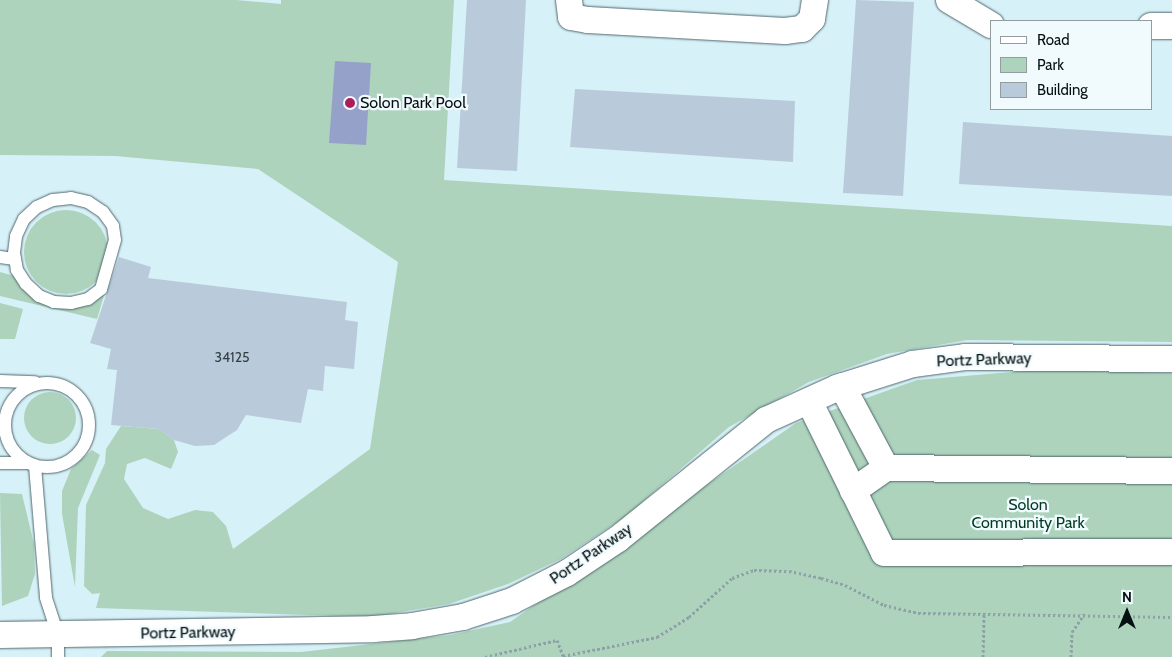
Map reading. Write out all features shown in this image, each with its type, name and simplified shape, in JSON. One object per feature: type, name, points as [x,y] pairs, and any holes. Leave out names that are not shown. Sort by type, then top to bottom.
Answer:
[{"type":"street","points":[[569,0],[572,17],[588,20],[785,31],[802,29],[812,19],[815,0]]},
{"type":"street","points":[[949,0],[990,24]]},
{"type":"street","points":[[1152,26],[1172,26]]},
{"type":"street","name":"Portz Parkway","points":[[0,635],[58,646],[373,629],[412,626],[463,617],[512,601],[567,573],[618,540],[766,420],[842,386],[913,364],[965,357],[1172,359]]},
{"type":"street","points":[[842,386],[886,468]]},
{"type":"street","points":[[809,401],[884,554],[1172,552]]},
{"type":"street","points":[[853,491],[886,468],[1172,471]]},
{"type":"lane","points":[[71,198],[88,202],[103,212],[113,226],[115,240],[107,276],[101,289],[88,299],[71,304],[54,302],[39,296],[26,284],[15,259],[16,236],[24,219],[37,207],[53,200],[71,198]]},
{"type":"lane","points":[[0,256],[15,259]]},
{"type":"lane","points":[[0,381],[61,384],[75,393],[86,406],[90,422],[88,438],[74,457],[52,468],[0,463]]},
{"type":"lane","points":[[45,382],[27,387],[12,399],[5,416],[5,435],[13,452],[32,465],[46,598],[58,646]]},
{"type":"path","points":[[485,657],[557,640],[563,656],[658,637],[690,617],[732,578],[754,570],[789,571],[820,578],[900,610],[1172,617]]},
{"type":"path","points":[[983,657],[984,613]]},
{"type":"path","points":[[1071,657],[1072,632],[1084,614]]},
{"type":"green space","points":[[0,0],[236,0],[281,4],[281,0],[454,0],[444,180],[1172,226],[1172,342],[967,340],[887,354],[809,382],[729,427],[625,517],[561,559],[508,584],[449,604],[372,617],[96,608],[100,593],[92,594],[84,586],[86,505],[105,463],[106,449],[121,426],[159,429],[174,440],[178,452],[171,469],[145,458],[127,464],[124,479],[143,508],[168,519],[195,510],[213,512],[226,526],[233,549],[370,449],[398,262],[258,169],[115,156],[0,155]]},
{"type":"green space","points":[[66,210],[82,213],[101,229],[105,236],[108,252],[105,268],[89,287],[82,291],[66,294],[50,291],[31,275],[27,268],[24,252],[27,236],[43,217],[50,213]]},
{"type":"green space","points":[[0,272],[14,276],[45,304],[105,292],[97,319],[0,296]]},
{"type":"green space","points":[[0,303],[23,309],[15,339],[0,339]]},
{"type":"green space","name":"Solon Community Park","points":[[1036,370],[1172,373],[1172,657],[101,657],[107,651],[301,652],[450,635],[510,622],[796,423],[917,380]]},
{"type":"green space","points":[[50,392],[60,394],[68,400],[74,408],[76,418],[74,428],[68,436],[60,442],[50,444],[40,442],[32,436],[26,428],[24,418],[26,408],[32,400],[40,394]]},
{"type":"green space","points":[[92,450],[100,455],[78,508],[75,587],[62,514],[62,491],[71,469]]},
{"type":"green space","points":[[0,493],[22,494],[34,544],[35,574],[28,596],[2,606]]},
{"type":"water","name":"Solon Park Pool","points":[[335,61],[371,63],[366,145],[329,143]]},
{"type":"building","points":[[467,0],[526,0],[517,171],[457,168]]},
{"type":"building","points":[[856,0],[914,2],[903,196],[843,193]]},
{"type":"building","points":[[575,89],[795,101],[793,162],[570,147]]},
{"type":"building","points":[[963,122],[1172,136],[1172,196],[959,184]]},
{"type":"building","points":[[119,257],[151,267],[148,278],[347,302],[345,320],[358,322],[354,369],[325,366],[323,391],[308,389],[301,423],[246,415],[237,430],[214,445],[195,446],[174,440],[159,429],[111,425],[117,370],[107,369],[111,349],[90,343]]},
{"type":"place","name":"Solon Park Pool","points":[[350,103]]}]
